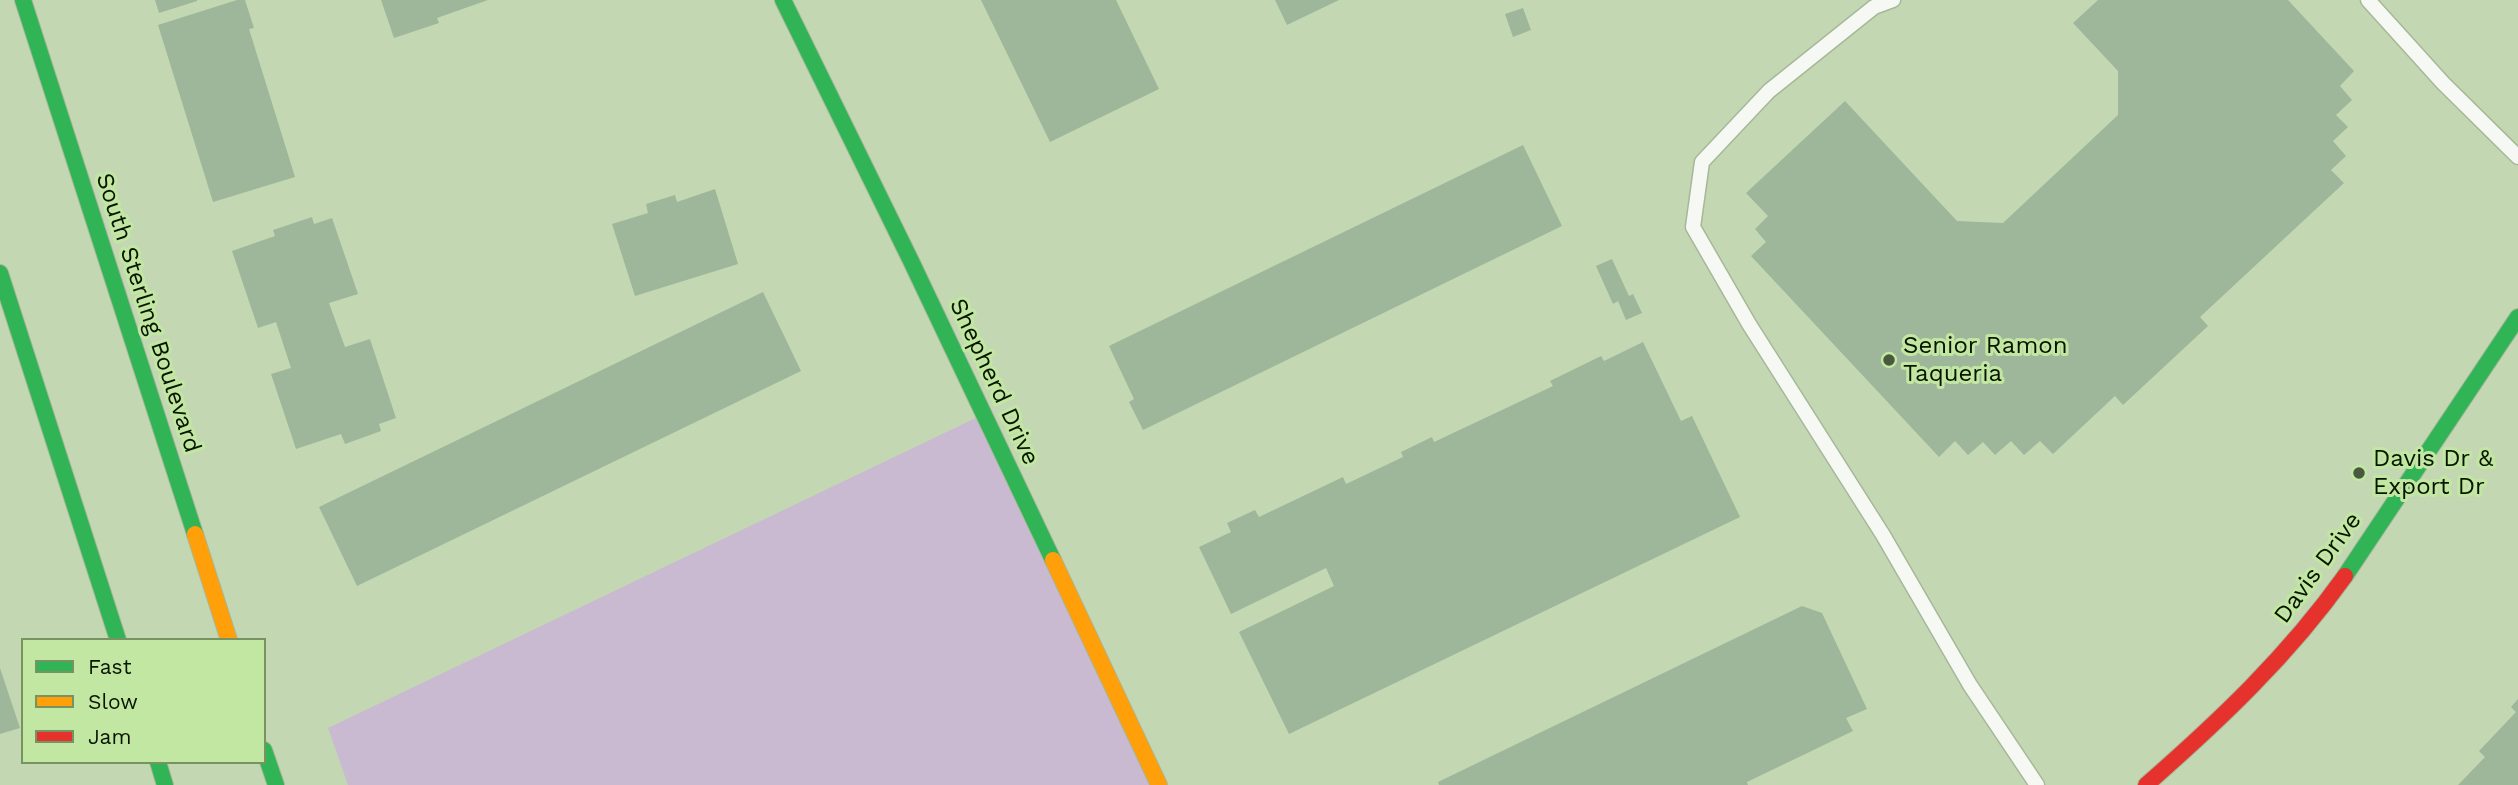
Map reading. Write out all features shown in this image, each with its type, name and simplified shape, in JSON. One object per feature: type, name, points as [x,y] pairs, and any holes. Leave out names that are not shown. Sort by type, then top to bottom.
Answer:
[{"type":"main road","name":"South Sterling Boulevard","points":[[23,0],[228,638]]},
{"type":"main road","name":"Shepherd Drive","points":[[783,0],[928,296],[1160,785]]},
{"type":"main road","points":[[0,273],[117,638]]},
{"type":"main road","name":"Davis Drive","points":[[2146,785],[2202,736],[2260,678],[2311,621],[2518,317]]},
{"type":"main road","points":[[266,756],[276,785]]},
{"type":"main road","points":[[159,764],[165,785]]},
{"type":"lane","points":[[1893,0],[1874,7],[1769,91],[1702,162],[1693,227],[1749,324],[1883,535],[1970,685],[2037,785]]},
{"type":"lane","points":[[2368,0],[2442,83],[2518,157]]},
{"type":"shaded area","points":[[984,414],[1159,785],[348,785],[328,728]]},
{"type":"building","points":[[155,0],[197,0],[197,1],[159,13]]},
{"type":"building","points":[[237,0],[245,0],[254,28],[249,29],[295,177],[213,202],[158,25]]},
{"type":"building","points":[[381,0],[488,0],[437,18],[439,23],[394,38]]},
{"type":"building","points":[[981,0],[1116,0],[1159,89],[1050,142]]},
{"type":"building","points":[[1275,0],[1339,0],[1287,25]]},
{"type":"building","points":[[2098,0],[2288,0],[2354,71],[2340,86],[2352,100],[2336,115],[2348,127],[2333,141],[2346,156],[2331,170],[2344,183],[2200,317],[2208,326],[2123,405],[2115,396],[2053,454],[2040,441],[2024,455],[2011,441],[1995,455],[1983,442],[1968,455],[1955,441],[1939,457],[1751,256],[1766,242],[1755,229],[1768,216],[1746,193],[1845,101],[1957,221],[2003,223],[2118,115],[2118,71],[2073,23]]},
{"type":"building","points":[[1523,8],[1531,30],[1513,37],[1505,14]]},
{"type":"building","points":[[1523,145],[1562,226],[1143,430],[1129,402],[1134,399],[1109,346]]},
{"type":"building","points":[[715,189],[738,264],[635,296],[612,224],[648,213],[646,204],[675,195],[677,202]]},
{"type":"building","points":[[312,217],[314,224],[332,218],[358,294],[329,303],[345,347],[370,339],[396,418],[379,424],[381,431],[345,444],[341,434],[296,449],[271,374],[291,368],[276,322],[258,328],[232,251],[275,236],[273,230]]},
{"type":"building","points":[[1612,259],[1629,296],[1633,294],[1642,313],[1626,320],[1618,301],[1613,304],[1596,266]]},
{"type":"building","points":[[763,292],[801,371],[357,586],[319,507]]},
{"type":"building","points":[[1643,342],[1681,421],[1692,416],[1740,517],[1289,734],[1239,632],[1334,586],[1326,568],[1231,614],[1199,547],[1231,532],[1227,523],[1255,510],[1259,517],[1343,477],[1346,484],[1403,457],[1401,452],[1432,437],[1434,442],[1553,386],[1550,381],[1601,356],[1604,361]]},
{"type":"building","points":[[1802,606],[1822,613],[1867,709],[1846,718],[1853,731],[1747,782],[1748,785],[1439,785],[1438,782]]},
{"type":"building","points":[[0,668],[20,728],[0,734]]},
{"type":"building","points":[[2518,699],[2518,785],[2458,785],[2485,757],[2479,751],[2516,712],[2511,707]]},
{"type":"traffic: fast","points":[[23,0],[195,534]]},
{"type":"traffic: fast","points":[[783,0],[1053,560]]},
{"type":"traffic: fast","points":[[0,273],[117,638]]},
{"type":"traffic: fast","points":[[2345,576],[2518,317]]},
{"type":"traffic: fast","points":[[266,756],[276,785]]},
{"type":"traffic: fast","points":[[159,764],[165,785]]},
{"type":"traffic: slow","points":[[195,534],[228,638]]},
{"type":"traffic: slow","points":[[1053,560],[1159,785]]},
{"type":"traffic: jam","points":[[2146,785],[2252,686],[2300,633],[2345,576]]},
{"type":"place","name":"Senior Ramon Taqueria","points":[[1889,360]]},
{"type":"place","name":"Davis Dr & Export Dr","points":[[2359,473]]}]
